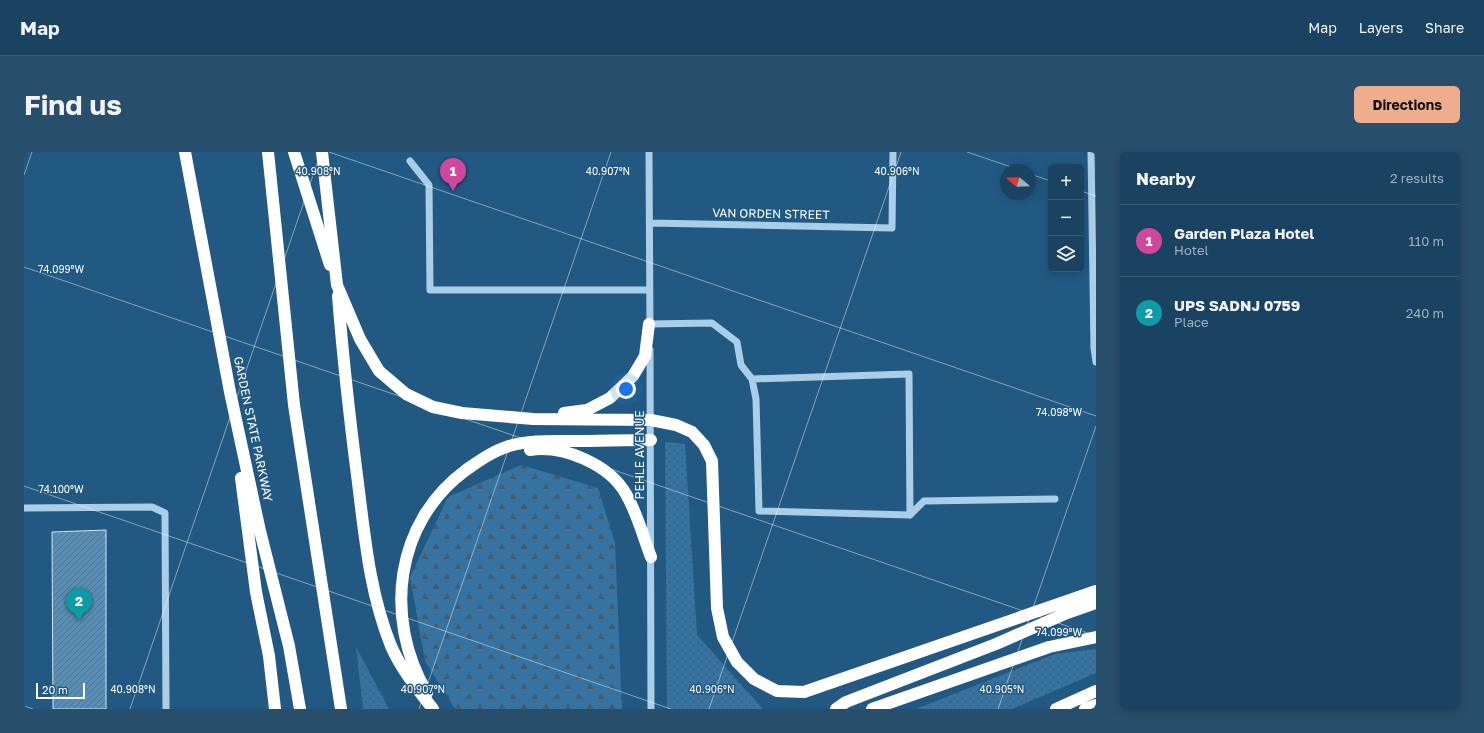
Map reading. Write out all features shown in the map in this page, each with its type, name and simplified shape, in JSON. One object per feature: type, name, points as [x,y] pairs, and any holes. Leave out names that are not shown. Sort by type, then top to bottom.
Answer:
[{"type":"highway","name":"GARDEN STATE PARKWAY","points":[[185,152],[230,392],[260,531],[289,646],[300,709]]},
{"type":"highway","points":[[268,152],[294,405],[342,709]]},
{"type":"highway","points":[[294,152],[336,285],[360,339],[379,370],[406,394],[432,407],[454,412],[533,419],[651,420],[676,425],[692,432],[704,445],[712,461],[717,608],[723,636],[737,662],[754,678],[777,691],[804,692],[1096,591]]},
{"type":"highway","points":[[322,152],[345,372],[367,553],[377,607],[392,648],[416,687],[433,709]]},
{"type":"highway","points":[[533,419],[587,410],[610,398],[633,376],[645,356],[650,324]]},
{"type":"highway","points":[[230,392],[256,592],[269,656],[275,709]]},
{"type":"highway","points":[[437,709],[425,689],[409,654],[400,616],[402,575],[412,538],[430,505],[454,479],[482,459],[508,447],[529,442],[651,440]]},
{"type":"highway","points":[[482,459],[536,449],[562,451],[588,460],[607,473],[626,493],[651,557]]},
{"type":"highway","points":[[836,709],[846,702],[996,644],[1068,613],[1096,603]]},
{"type":"highway","points":[[872,709],[1049,647],[1096,637]]},
{"type":"highway","points":[[1056,709],[1096,691]]},
{"type":"highway","points":[[1085,709],[1096,705]]},
{"type":"street","name":"PEHLE AVENUE","points":[[649,152],[651,709]]},
{"type":"street","name":"VAN ORDEN STREET","points":[[650,222],[892,228],[893,152]]},
{"type":"street","points":[[1091,152],[1094,348],[1096,362]]},
{"type":"street","points":[[410,161],[429,185],[430,290],[649,290]]},
{"type":"street","points":[[650,324],[712,323],[737,342],[741,365],[752,379],[756,399],[759,511],[910,515],[924,501],[1055,499]]},
{"type":"street","points":[[752,379],[910,374],[910,515]]},
{"type":"street","points":[[24,508],[152,507],[165,514],[166,709]]},
{"type":"green space","points":[[665,442],[685,444],[697,635],[763,709],[667,709]]},
{"type":"green space","points":[[521,465],[598,488],[615,543],[622,709],[455,709],[425,661],[410,577],[448,497]]},
{"type":"green space","points":[[356,647],[389,709],[363,709]]},
{"type":"green space","points":[[1096,649],[1096,673],[1012,709],[916,709],[1055,654]]},
{"type":"building","points":[[106,530],[106,709],[53,709],[52,532]]},
{"type":"place","name":"Garden Plaza Hotel","points":[[453,191]]},
{"type":"place","name":"UPS SADNJ 0759","points":[[79,621]]}]
